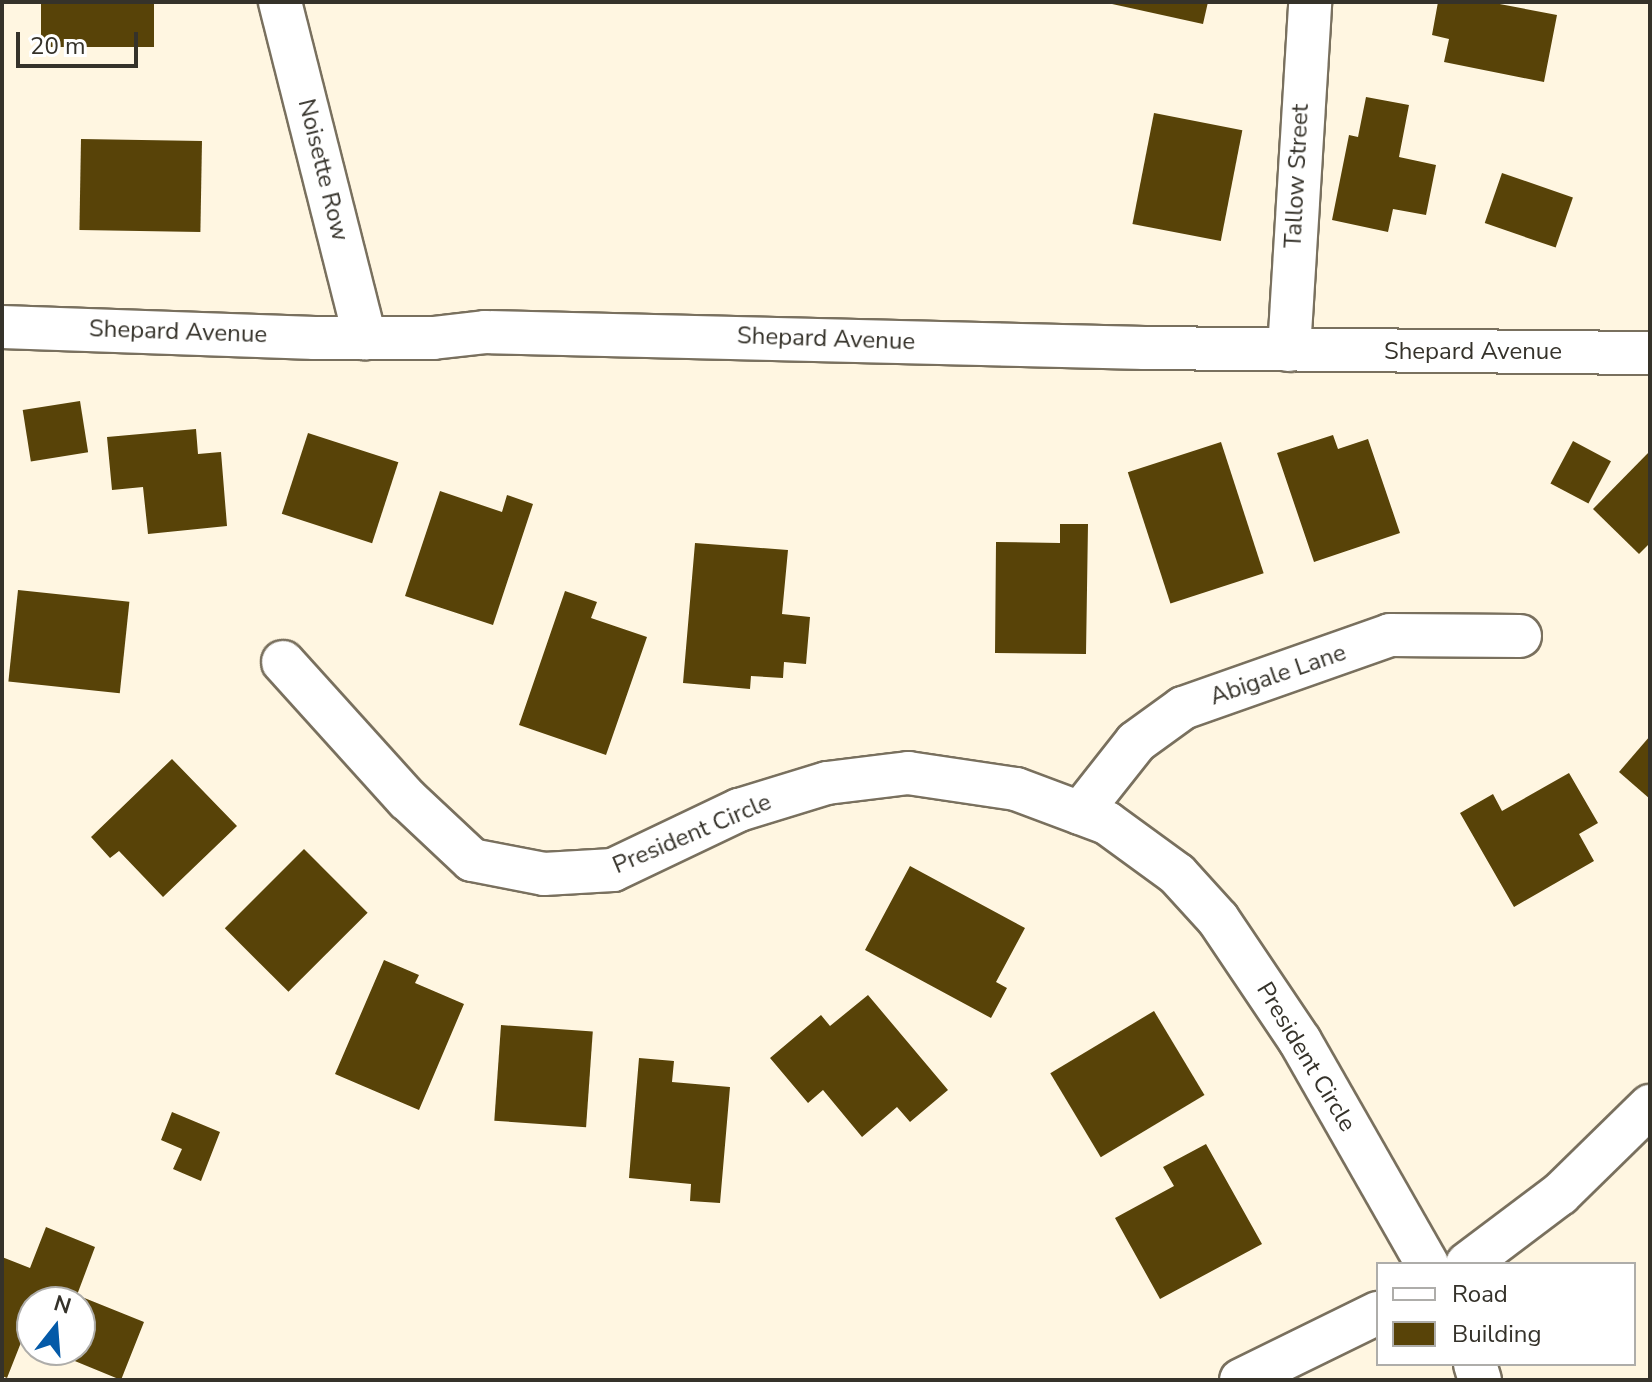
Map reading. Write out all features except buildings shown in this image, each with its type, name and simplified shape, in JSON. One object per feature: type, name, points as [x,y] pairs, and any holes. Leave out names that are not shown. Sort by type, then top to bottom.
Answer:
[{"type":"street","name":"Noisette Row","points":[[280,2],[365,338]]},
{"type":"street","name":"Tallow Street","points":[[1289,350],[1310,2]]},
{"type":"street","name":"Shepard Avenue","points":[[2,327],[365,338],[485,332],[1289,350],[1650,353]]},
{"type":"street","name":"Abigale Lane","points":[[1080,813],[1136,742],[1183,708],[1390,635],[1520,636]]},
{"type":"street","name":"President Circle","points":[[283,662],[407,799],[472,860],[544,874],[613,870],[739,810],[827,783],[908,773],[1016,789],[1107,823],[1177,874],[1218,919],[1300,1041],[1426,1262]]},
{"type":"street","points":[[1470,1262],[1560,1194],[1650,1106]]},
{"type":"street","points":[[1241,1380],[1376,1314]]}]
